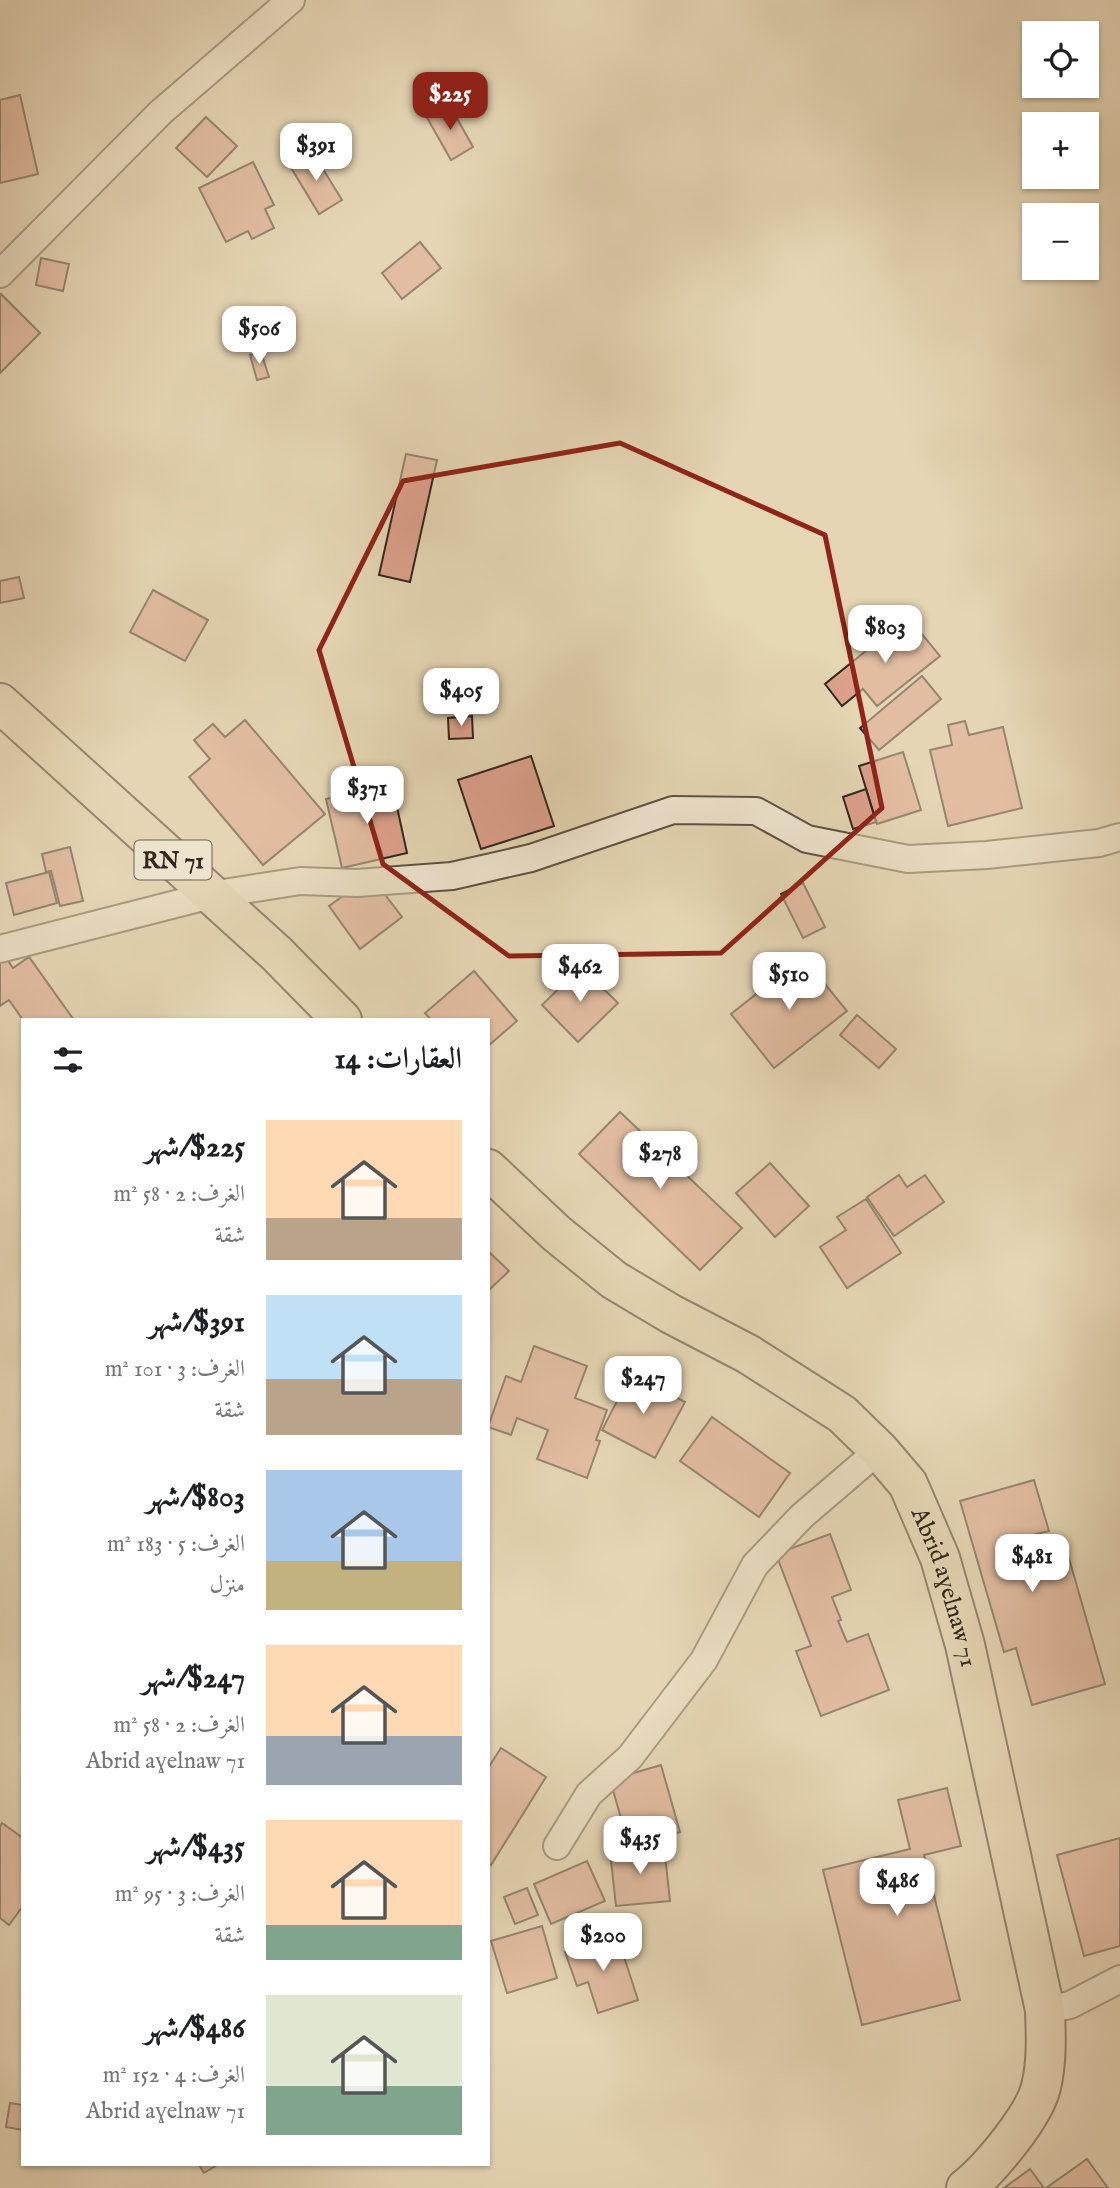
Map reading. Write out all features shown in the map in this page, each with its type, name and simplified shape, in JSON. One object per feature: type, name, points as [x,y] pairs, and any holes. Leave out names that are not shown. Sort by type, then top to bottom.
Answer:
[{"type":"main road","name":"RN 71","points":[[0,703],[276,953],[340,1018]]},
{"type":"main road","name":"Abrid aɣelnaw 71","points":[[490,1171],[556,1233],[614,1280],[671,1314],[748,1354],[842,1414],[908,1484],[940,1558],[965,1645],[1045,2011],[1046,2054],[1041,2090],[1013,2137],[966,2188]]},
{"type":"street","points":[[0,274],[161,112],[291,0]]},
{"type":"street","points":[[0,949],[211,895],[300,881],[357,883],[452,876],[531,858],[673,810],[756,811],[807,839],[908,859],[999,854],[1099,843],[1120,837]]},
{"type":"street","points":[[557,1846],[589,1794],[630,1757],[704,1660],[755,1566],[802,1516],[878,1450]]},
{"type":"street","points":[[1045,2011],[1070,2004],[1120,1979]]},
{"type":"highlighted area","points":[[620,443],[825,535],[882,808],[721,953],[509,956],[383,864],[319,650],[403,481]]},
{"type":"building","points":[[20,95],[38,174],[0,183],[0,100]]},
{"type":"building","points":[[449,104],[473,147],[451,160],[426,116]]},
{"type":"building","points":[[206,117],[237,146],[207,177],[176,148]]},
{"type":"building","points":[[313,153],[342,200],[319,214],[290,166]]},
{"type":"building","points":[[253,162],[274,205],[265,209],[274,228],[252,239],[248,231],[226,242],[199,188]]},
{"type":"building","points":[[420,242],[441,268],[402,299],[382,273]]},
{"type":"building","points":[[41,258],[69,264],[63,291],[36,285]]},
{"type":"building","points":[[1,294],[40,333],[0,373],[0,296]]},
{"type":"building","points":[[261,352],[269,377],[257,380],[250,355]]},
{"type":"building","points":[[406,454],[437,460],[410,582],[379,575]]},
{"type":"building","points":[[19,577],[24,598],[0,603],[0,581]]},
{"type":"building","points":[[153,590],[208,620],[185,661],[130,632]]},
{"type":"building","points":[[908,617],[940,656],[877,706],[863,689],[842,706],[825,684]]},
{"type":"building","points":[[922,676],[941,699],[879,750],[860,728]]},
{"type":"building","points":[[472,716],[473,738],[449,739],[448,718]]},
{"type":"building","points":[[245,720],[325,814],[263,865],[189,777],[210,759],[194,740],[213,724],[225,737]]},
{"type":"building","points":[[965,721],[969,735],[1003,727],[1022,808],[948,826],[930,750],[952,745],[948,725]]},
{"type":"building","points":[[903,752],[921,810],[877,824],[859,766]]},
{"type":"building","points":[[531,756],[554,826],[481,849],[458,780]]},
{"type":"building","points":[[392,784],[407,853],[342,868],[326,799]]},
{"type":"building","points":[[866,789],[876,822],[853,829],[843,797]]},
{"type":"building","points":[[70,847],[83,901],[60,906],[51,871],[46,872],[42,854]]},
{"type":"building","points":[[49,872],[57,903],[14,915],[6,883]]},
{"type":"building","points":[[371,876],[402,917],[360,949],[329,906]]},
{"type":"building","points":[[803,883],[825,927],[803,938],[781,894]]},
{"type":"building","points":[[0,949],[13,968],[29,957],[73,1018],[22,1018],[9,1000],[0,1006]]},
{"type":"building","points":[[803,957],[847,1011],[774,1068],[731,1014]]},
{"type":"building","points":[[581,967],[618,1003],[578,1042],[542,1005]]},
{"type":"building","points":[[474,971],[517,1021],[490,1044],[490,1018],[429,1018],[425,1013]]},
{"type":"building","points":[[857,1015],[896,1049],[879,1068],[840,1035]]},
{"type":"building","points":[[620,1112],[742,1228],[700,1270],[579,1154]]},
{"type":"building","points":[[770,1163],[809,1206],[775,1237],[736,1193]]},
{"type":"building","points":[[899,1175],[907,1187],[925,1175],[944,1202],[894,1236],[867,1197]]},
{"type":"building","points":[[866,1199],[901,1253],[847,1288],[820,1247],[846,1230],[837,1217]]},
{"type":"building","points":[[490,1253],[509,1271],[490,1289]]},
{"type":"building","points":[[534,1346],[587,1366],[575,1398],[607,1410],[587,1478],[537,1459],[548,1430],[517,1418],[511,1435],[490,1428],[506,1376],[521,1382]]},
{"type":"building","points":[[631,1374],[685,1402],[655,1458],[602,1430]]},
{"type":"building","points":[[712,1417],[790,1473],[759,1517],[680,1461]]},
{"type":"building","points":[[1034,1480],[1049,1531],[1028,1536],[1034,1557],[1066,1548],[1105,1684],[1032,1705],[1016,1648],[1004,1652],[960,1501]]},
{"type":"building","points":[[830,1534],[851,1590],[832,1597],[841,1620],[838,1621],[847,1642],[868,1634],[889,1690],[821,1716],[796,1651],[811,1646],[776,1554]]},
{"type":"building","points":[[501,1748],[546,1777],[491,1865],[490,1864],[490,1765]]},
{"type":"building","points":[[661,1765],[680,1832],[629,1846],[610,1780]]},
{"type":"building","points":[[947,1788],[961,1846],[924,1855],[960,2000],[862,2025],[823,1870],[910,1849],[898,1800]]},
{"type":"building","points":[[2,1823],[21,1837],[21,1909],[9,1925],[0,1918]]},
{"type":"building","points":[[1120,1838],[1120,1946],[1084,1956],[1057,1855]]},
{"type":"building","points":[[664,1846],[670,1901],[616,1906],[610,1852]]},
{"type":"building","points":[[587,1861],[605,1901],[551,1924],[534,1884]]},
{"type":"building","points":[[527,1888],[538,1915],[515,1924],[504,1897]]},
{"type":"building","points":[[542,1926],[557,1978],[507,1993],[491,1941]]},
{"type":"building","points":[[617,1935],[638,2000],[598,2013],[588,1982],[577,1986],[565,1952]]},
{"type":"building","points":[[10,2103],[21,2105],[21,2130],[6,2127]]},
{"type":"building","points":[[1087,2159],[1108,2188],[1046,2188]]},
{"type":"building","points":[[200,2166],[215,2166],[204,2173]]},
{"type":"building","points":[[1030,2169],[1044,2188],[1004,2188]]}]
